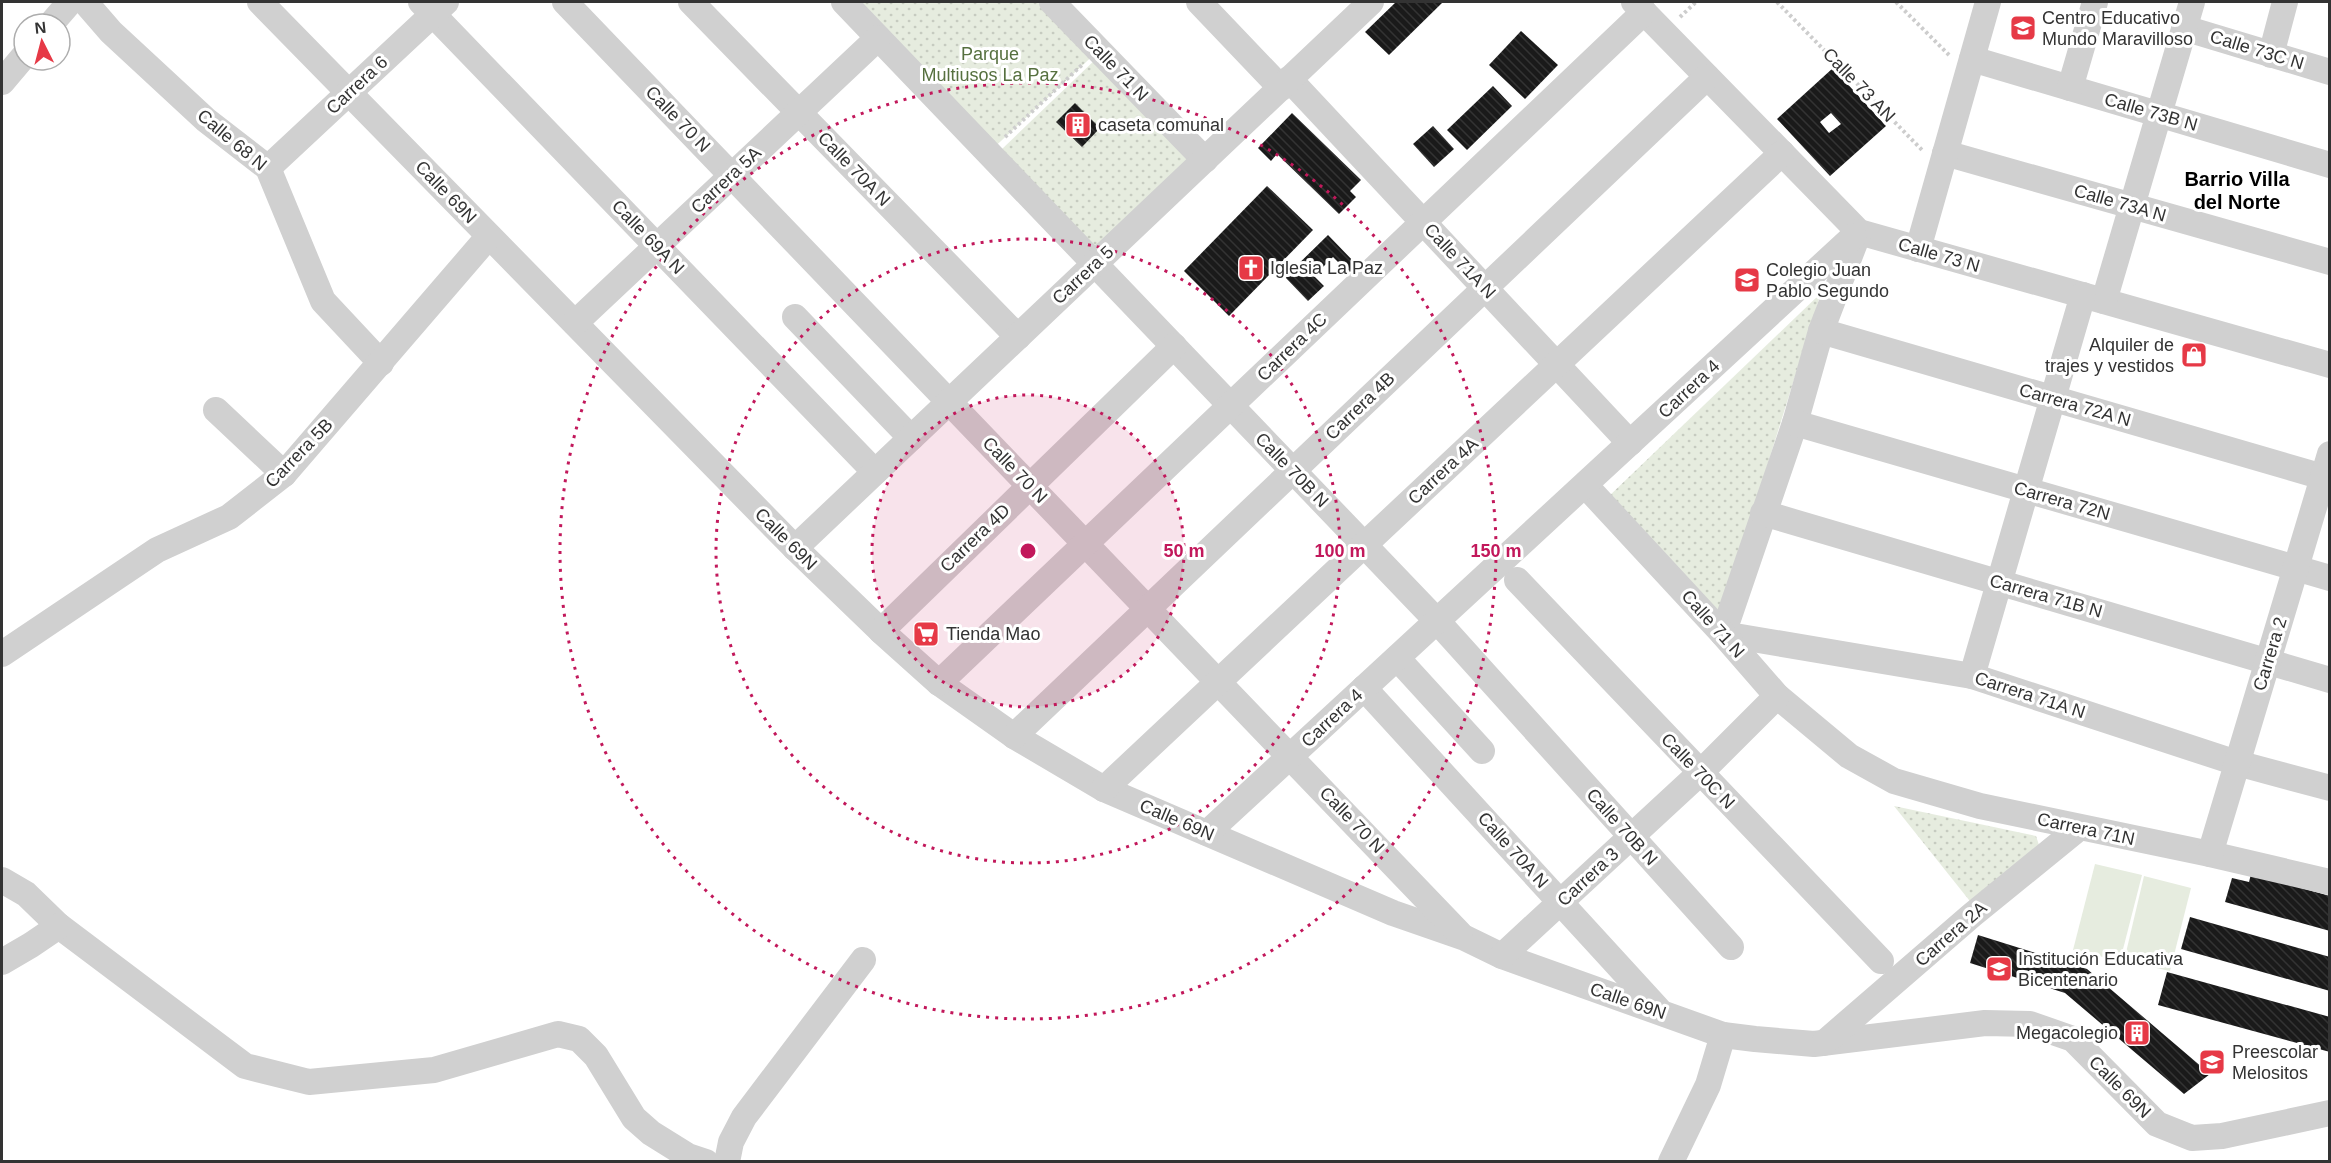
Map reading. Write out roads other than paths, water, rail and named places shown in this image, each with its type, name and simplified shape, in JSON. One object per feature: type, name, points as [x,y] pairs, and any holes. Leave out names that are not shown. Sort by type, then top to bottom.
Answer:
[{"type":"street","name":"Calle 68 N","points":[[85,2],[111,32],[206,120],[268,168],[323,301],[381,363]]},
{"type":"street","name":"Calle 69N","points":[[260,2],[795,548],[881,631],[939,683],[1014,736],[1104,789],[1393,913],[1465,938],[1502,956],[1723,1035],[1824,1043],[1985,1023],[2030,1024],[2073,1039],[2157,1124],[2192,1137],[2222,1136],[2330,1113]]},
{"type":"street","name":"Calle 70 N","points":[[565,2],[1465,938]]},
{"type":"street","name":"Calle 70A N","points":[[691,2],[1018,337]]},
{"type":"street","name":"Calle 70B N","points":[[844,2],[1437,621],[1731,948]]},
{"type":"street","name":"Calle 71 N","points":[[1052,2],[1204,160]]},
{"type":"street","name":"Calle 71A N","points":[[1199,2],[1285,83],[1423,222],[1630,444]]},
{"type":"street","points":[[1918,249],[1988,2]]},
{"type":"street","points":[[2070,88],[2095,2]]},
{"type":"street","points":[[1972,676],[2053,398],[2132,206],[2192,2]]},
{"type":"street","points":[[2271,54],[2285,2]]},
{"type":"street","name":"Carrera 5","points":[[795,548],[1285,83],[1364,4]]},
{"type":"street","name":"Carrera 6","points":[[268,168],[349,92],[434,6]]},
{"type":"street","name":"Calle 69A N","points":[[434,6],[657,246],[875,472]]},
{"type":"street","name":"Calle 73 N","points":[[1639,7],[1859,232],[2330,365]]},
{"type":"street","name":"Carrera 4C","points":[[939,683],[1423,222],[1639,7]]},
{"type":"street","name":"Calle 73C N","points":[[2184,28],[2330,72]]},
{"type":"street","name":"Carrera 5A","points":[[575,323],[878,38]]},
{"type":"street","name":"Calle 73B N","points":[[1969,66],[2070,88],[2330,165]]},
{"type":"street","points":[[2,82],[12,70]]},
{"type":"street","name":"Carrera 4B","points":[[1014,736],[1707,77]]},
{"type":"street","name":"Carrera 4A","points":[[1104,789],[1782,153]]},
{"type":"street","name":"Calle 73A N","points":[[1943,161],[2132,206],[2330,262]]},
{"type":"street","points":[[1723,634],[1795,423],[1821,331],[1859,232]]},
{"type":"street","name":"Carrera 4","points":[[1207,833],[1859,232]]},
{"type":"street","name":"Carrera 5B","points":[[2,654],[157,550],[229,517],[284,474],[489,236]]},
{"type":"street","points":[[795,318],[911,438]]},
{"type":"street","name":"Carrera 72A N","points":[[1821,331],[2053,398],[2327,470]]},
{"type":"street","name":"Carrera 4D","points":[[881,631],[1174,346]]},
{"type":"street","points":[[216,410],[284,474]]},
{"type":"street","name":"Carrera 72N","points":[[1795,423],[2330,578]]},
{"type":"street","name":"Carrera 2","points":[[2210,854],[2295,568],[2327,470]]},
{"type":"street","name":"Calle 71 N","points":[[1585,485],[1777,696],[1849,756]]},
{"type":"street","name":"Carrera 71B N","points":[[1763,513],[2330,680]]},
{"type":"street","name":"Calle 70C N","points":[[1517,580],[1881,960]]},
{"type":"street","name":"Carrera 71A N","points":[[1723,634],[1972,676],[2237,763],[2330,788]]},
{"type":"street","points":[[1397,658],[1482,751]]},
{"type":"street","name":"Calle 70A N","points":[[1364,688],[1661,1012]]},
{"type":"street","name":"Carrera 3","points":[[1502,956],[1700,773],[1777,696]]},
{"type":"street","name":"Carrera 71N","points":[[1849,756],[1894,781],[1980,806],[2210,854],[2330,882]]},
{"type":"street","name":"Carrera 2A","points":[[1824,1043],[1972,915],[2079,828]]},
{"type":"street","points":[[2,880],[26,894],[58,926],[245,1066],[309,1082],[434,1070],[558,1034],[579,1039],[596,1056],[634,1118],[651,1133],[688,1156],[706,1161]]},
{"type":"street","points":[[2,962],[58,926]]},
{"type":"street","points":[[727,1161],[731,1142],[744,1117],[863,960]]},
{"type":"street","points":[[1891,986],[1882,1001],[1884,1019],[1897,1032],[1915,1033]]},
{"type":"street","points":[[1671,1161],[1707,1085],[1723,1035]]},
{"type":"place","name":"Centro Educativo Mundo Maravilloso","points":[[2023,28]]},
{"type":"place","name":"caseta comunal","points":[[1078,125]]},
{"type":"place","name":"Iglesia La Paz","points":[[1251,268]]},
{"type":"place","name":"Colegio Juan Pablo Segundo","points":[[1747,280]]},
{"type":"place","name":"Alquiler de trajes y vestidos","points":[[2194,355]]},
{"type":"place","name":"Tienda Mao","points":[[926,634]]},
{"type":"place","name":"Institución Educativa Bicentenario","points":[[1999,969]]},
{"type":"place","name":"Megacolegio","points":[[2137,1033]]},
{"type":"place","name":"Preescolar Melositos","points":[[2212,1062]]},
{"type":"district","name":"Barrio Villa del Norte","points":[[2237,190]]},
{"type":"park label","name":"Parque Multiusos La Paz","points":[[990,64]]}]
